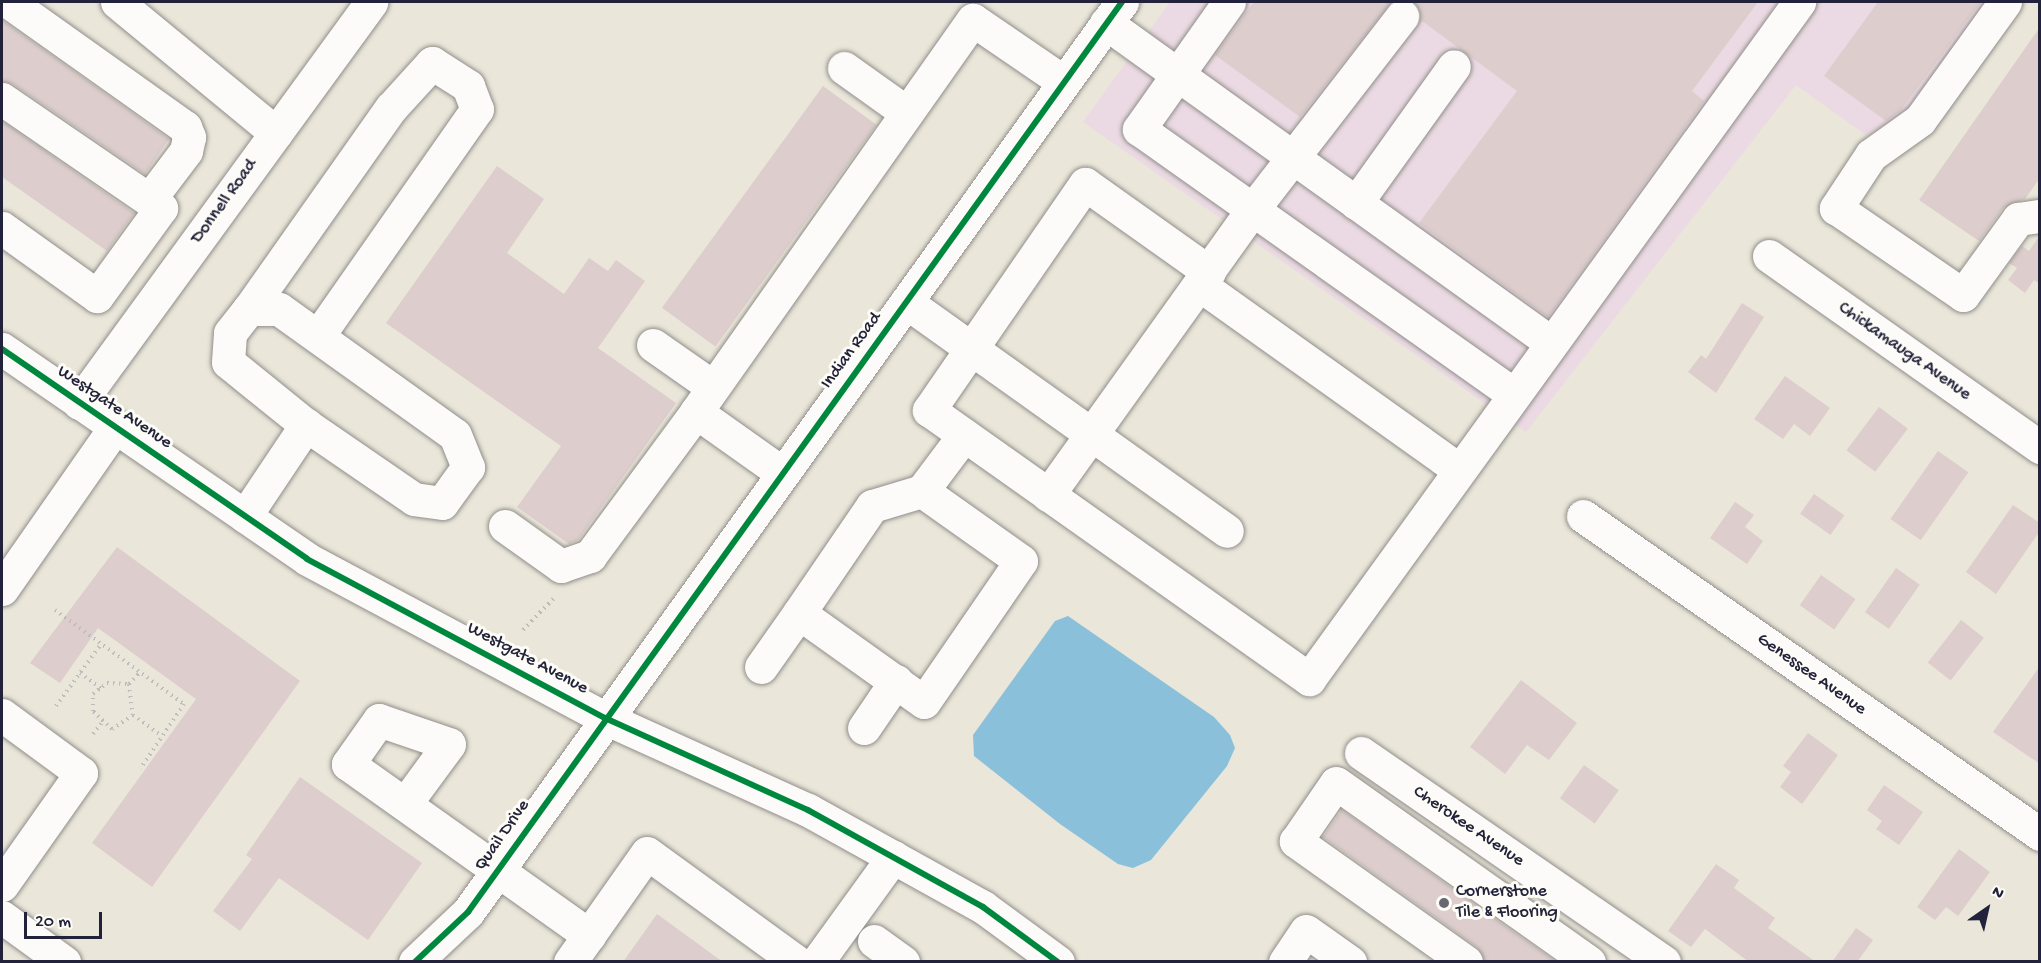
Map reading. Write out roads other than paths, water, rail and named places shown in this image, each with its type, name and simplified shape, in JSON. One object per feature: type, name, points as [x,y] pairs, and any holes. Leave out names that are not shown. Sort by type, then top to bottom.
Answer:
[{"type":"street","points":[[2,228],[97,296],[186,151],[189,137],[185,127],[9,2]]},
{"type":"street","points":[[117,2],[276,133]]},
{"type":"street","name":"Donnell Road","points":[[79,403],[371,2]]},
{"type":"street","points":[[1229,2],[1139,129],[1513,394]]},
{"type":"street","points":[[1458,469],[1204,278],[1085,184],[929,410],[1309,679],[1458,469],[1799,2]]},
{"type":"street","points":[[2005,2],[1920,120],[1871,154],[1836,208],[1963,296],[2018,219],[2040,216]]},
{"type":"street","points":[[1114,12],[1177,74],[1551,342]]},
{"type":"street","name":"Indian Road","points":[[605,718],[1114,12]]},
{"type":"street","points":[[1048,495],[1253,209],[1295,159],[1402,16]]},
{"type":"street","points":[[505,526],[561,566],[590,556],[973,20],[1064,82]]},
{"type":"street","points":[[249,309],[279,309],[455,435],[468,467],[442,503],[414,499],[306,425],[228,362],[230,333],[391,108],[432,63],[468,86],[477,108],[318,336]]},
{"type":"street","points":[[1356,203],[1454,66]]},
{"type":"street","points":[[844,68],[907,113]]},
{"type":"street","points":[[2,99],[200,237]]},
{"type":"street","name":"Chickamauga Avenue","points":[[1769,256],[2040,447]]},
{"type":"street","points":[[906,302],[1227,531]]},
{"type":"street","points":[[653,345],[704,399],[782,473]]},
{"type":"street","name":"Westgate Avenue","points":[[2,349],[307,559],[605,718],[808,810],[983,908],[1058,962]]},
{"type":"street","points":[[245,516],[306,425]]},
{"type":"street","points":[[2,589],[115,427]]},
{"type":"street","points":[[761,667],[872,506],[922,491],[964,435]]},
{"type":"street","points":[[799,613],[924,702],[1021,561],[922,491]]},
{"type":"street","name":"Genessee Avenue","points":[[1582,516],[2040,834]]},
{"type":"street","points":[[864,728],[896,681]]},
{"type":"street","points":[[2,715],[81,772],[2,885]]},
{"type":"street","name":"Quail Drive","points":[[415,962],[468,912],[605,718]]},
{"type":"street","name":"Cherokee Avenue","points":[[1361,753],[1664,962]]},
{"type":"street","points":[[1466,962],[1296,841],[1336,783],[1589,962]]},
{"type":"street","points":[[405,804],[589,935]]},
{"type":"street","points":[[570,962],[646,853],[797,962]]},
{"type":"street","points":[[817,962],[893,857]]},
{"type":"street","points":[[2,917],[64,962]]},
{"type":"street","points":[[1285,962],[1306,931],[1350,962]]},
{"type":"street","points":[[874,941],[903,962]]},
{"type":"water","points":[[1068,616],[1214,717],[1230,735],[1235,748],[1227,766],[1151,860],[1133,868],[1118,864],[1060,824],[974,756],[973,735],[1055,621]]},
{"type":"place","name":"Cornerstone Tile & Flooring","points":[[1444,903]]}]
